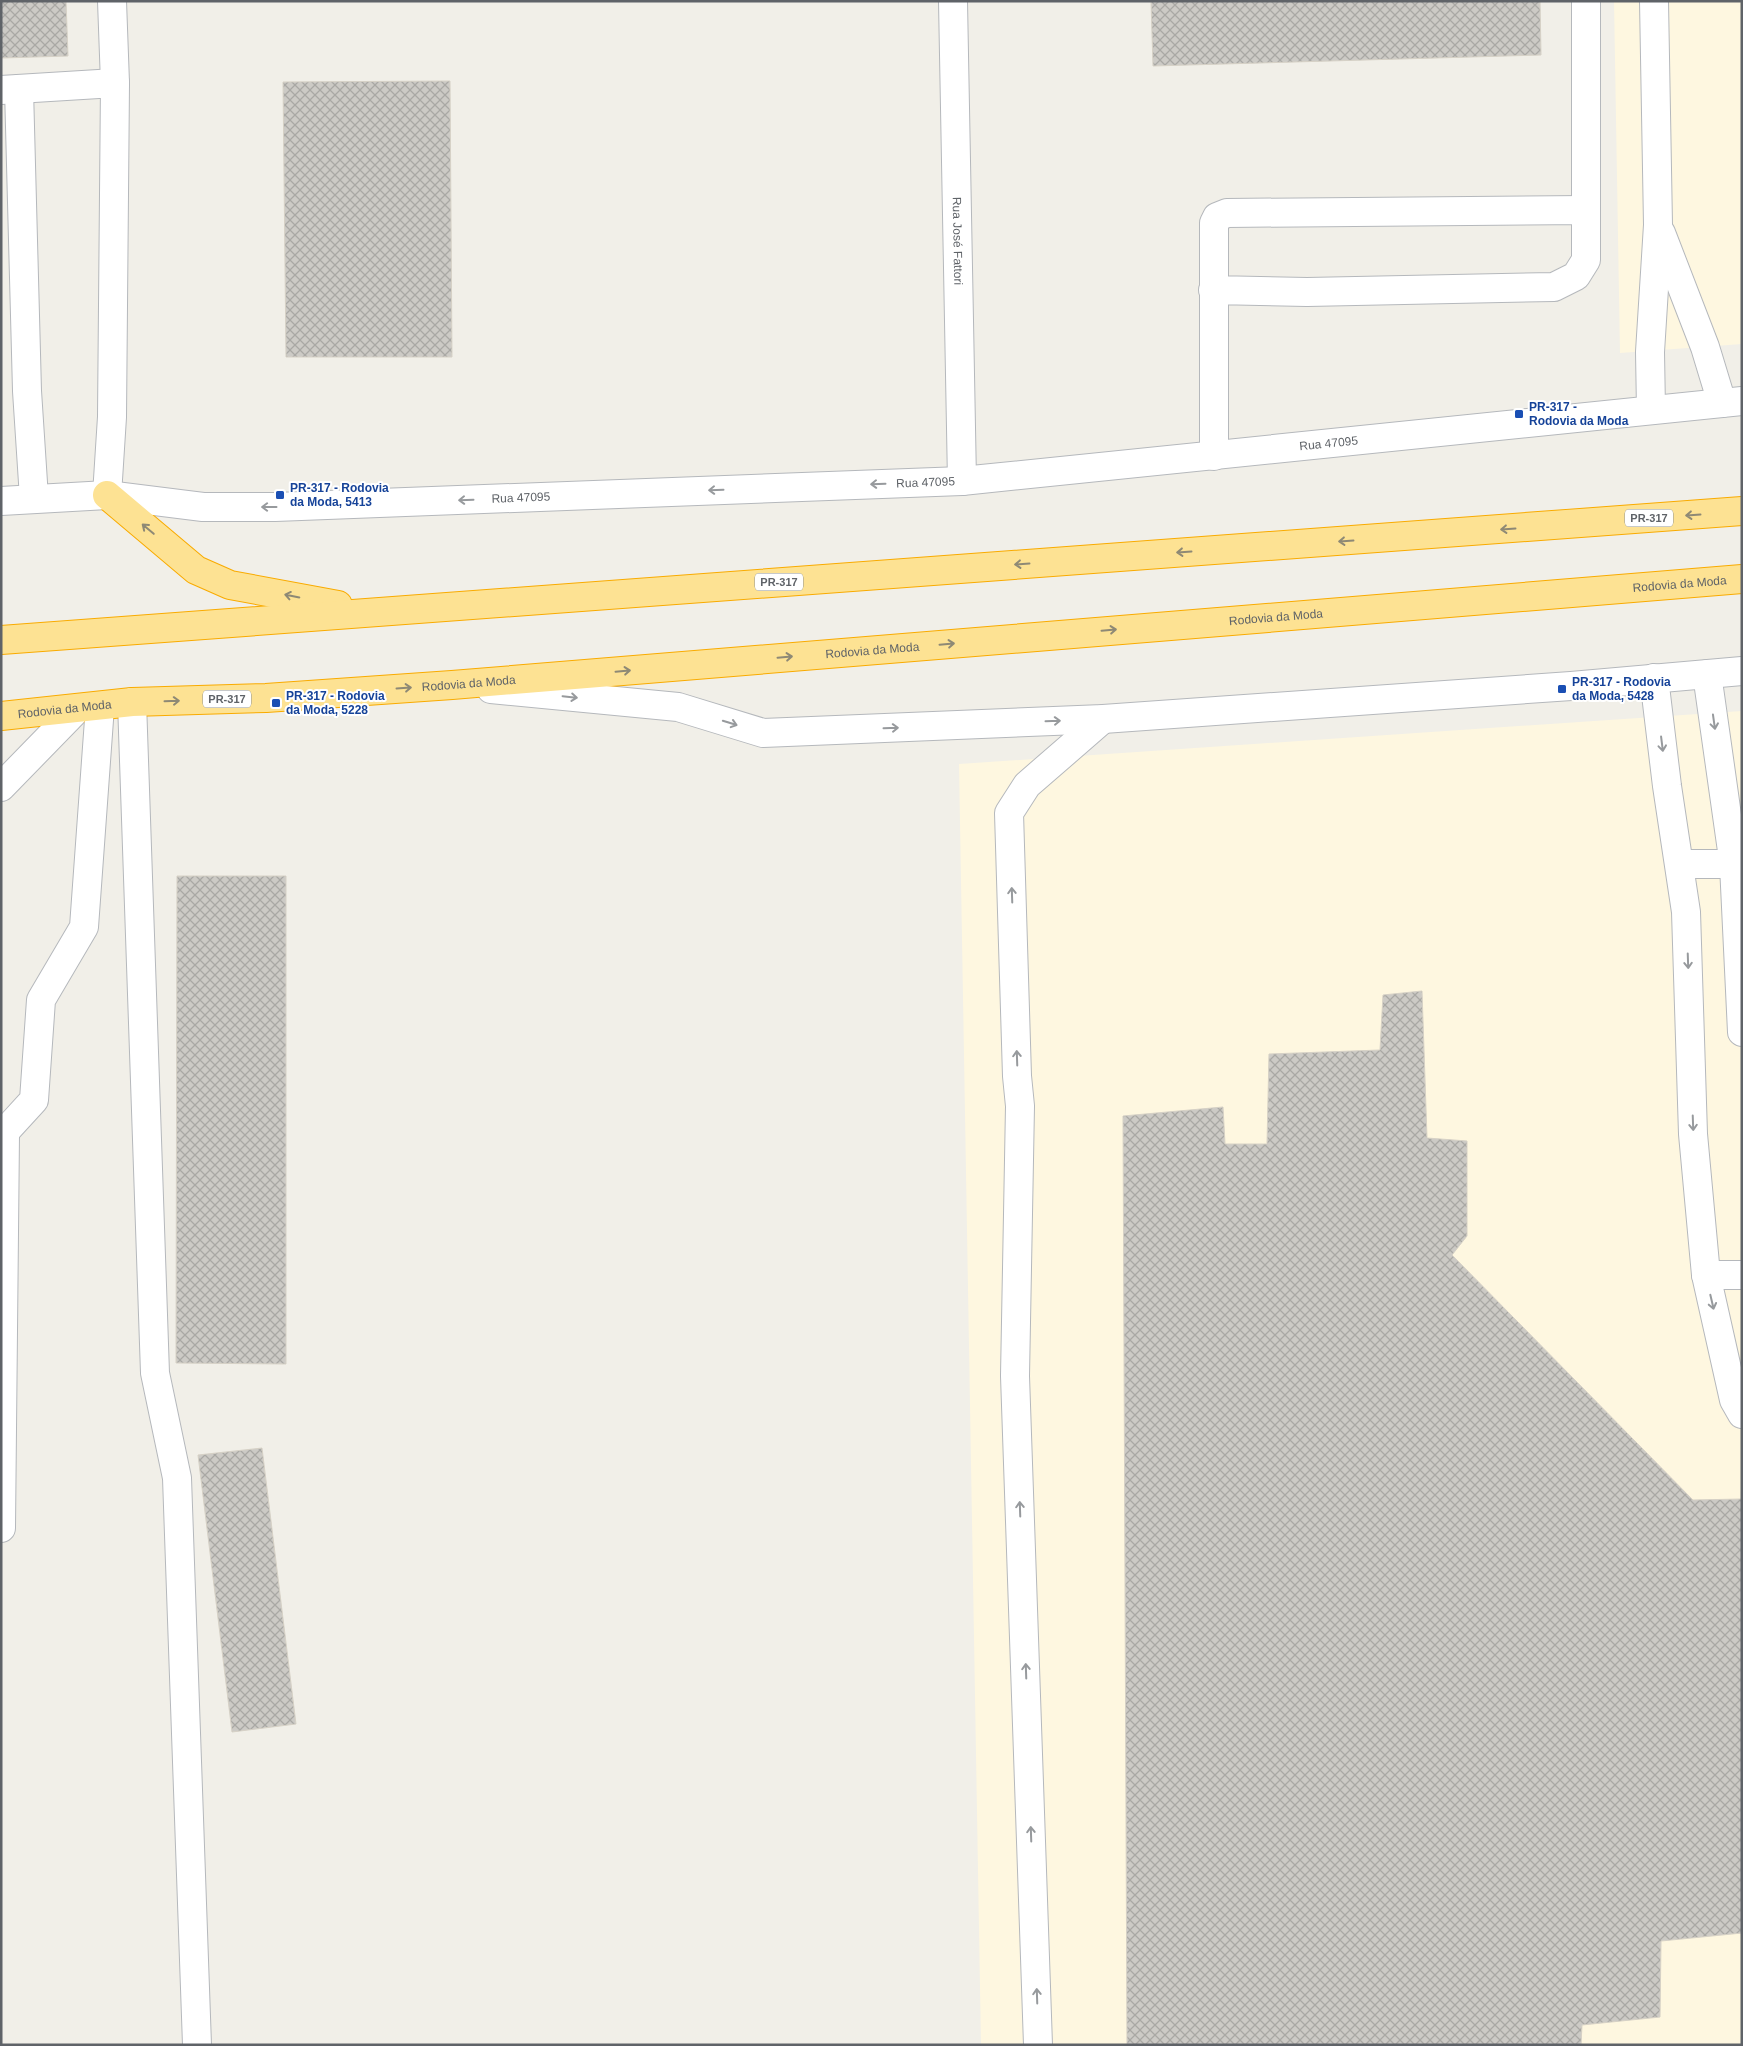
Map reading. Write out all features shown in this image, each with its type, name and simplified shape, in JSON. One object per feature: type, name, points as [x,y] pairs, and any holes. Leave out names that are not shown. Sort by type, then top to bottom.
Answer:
[{"type":"highway","points":[[107,495],[196,570],[230,585],[374,612]]},
{"type":"highway","name":"PR-317","points":[[1,640],[1742,511]]},
{"type":"highway","name":"Rodovia da Moda","points":[[1,716],[132,702],[266,698],[452,685],[1742,579]]},
{"type":"street","points":[[107,495],[112,417],[115,83],[112,1]]},
{"type":"street","name":"Rua José Fattori","points":[[952,1],[962,481]]},
{"type":"street","points":[[1213,290],[1307,292],[1554,287],[1576,276],[1586,260],[1586,1]]},
{"type":"street","points":[[1651,410],[1650,352],[1658,225],[1654,1]]},
{"type":"street","points":[[34,498],[26,391],[10,90],[115,83]]},
{"type":"street","points":[[1214,456],[1213,290],[1214,223],[1217,217],[1227,213],[1586,210]]},
{"type":"street","points":[[1658,225],[1705,347],[1732,402]]},
{"type":"street","name":"Rua 47095","points":[[1,501],[107,495],[203,507],[275,507],[962,481],[1732,402]]},
{"type":"street","points":[[452,685],[678,707],[763,733],[1103,719],[1742,671]]},
{"type":"street","points":[[1707,674],[1738,865],[1742,1032]]},
{"type":"street","points":[[1654,678],[1667,786],[1686,912],[1693,1134],[1706,1275],[1734,1400],[1742,1414]]},
{"type":"street","points":[[132,702],[155,1363],[177,1478],[197,2045]]},
{"type":"street","points":[[1,787],[88,708]]},
{"type":"street","points":[[1,1528],[3,1135],[34,1100],[41,1000],[84,927],[88,708]]},
{"type":"street","points":[[1038,2045],[1015,1376],[1020,1106],[1017,1076],[1009,813],[1027,785],[1103,719]]},
{"type":"street","points":[[1680,864],[1738,865]]},
{"type":"street","points":[[1706,1275],[1742,1274]]},
{"type":"shaded area","points":[[1614,1],[1742,1],[1742,344],[1620,353]]},
{"type":"shaded area","points":[[1742,711],[1742,2045],[981,2045],[959,764]]},
{"type":"building","points":[[1,1],[66,1],[68,56],[1,58]]},
{"type":"building","points":[[1151,1],[1540,1],[1541,55],[1153,66]]},
{"type":"building","points":[[450,81],[452,357],[286,357],[283,82]]},
{"type":"building","points":[[177,876],[286,876],[286,1364],[176,1363]]},
{"type":"building","points":[[1422,991],[1427,1138],[1467,1141],[1467,1236],[1452,1255],[1693,1500],[1742,1499],[1742,1933],[1661,1941],[1660,2017],[1582,2025],[1581,2045],[1127,2045],[1123,1116],[1223,1107],[1225,1144],[1267,1144],[1269,1054],[1380,1050],[1383,995]]},
{"type":"building","points":[[262,1448],[296,1724],[232,1732],[198,1455]]},
{"type":"place","name":"PR-317 - Rodovia da Moda","points":[[1519,414]]},
{"type":"place","name":"PR-317 - Rodovia da Moda, 5413","points":[[280,495]]},
{"type":"place","name":"PR-317 - Rodovia da Moda, 5428","points":[[1562,689]]},
{"type":"place","name":"PR-317 - Rodovia da Moda, 5228","points":[[276,703]]}]
